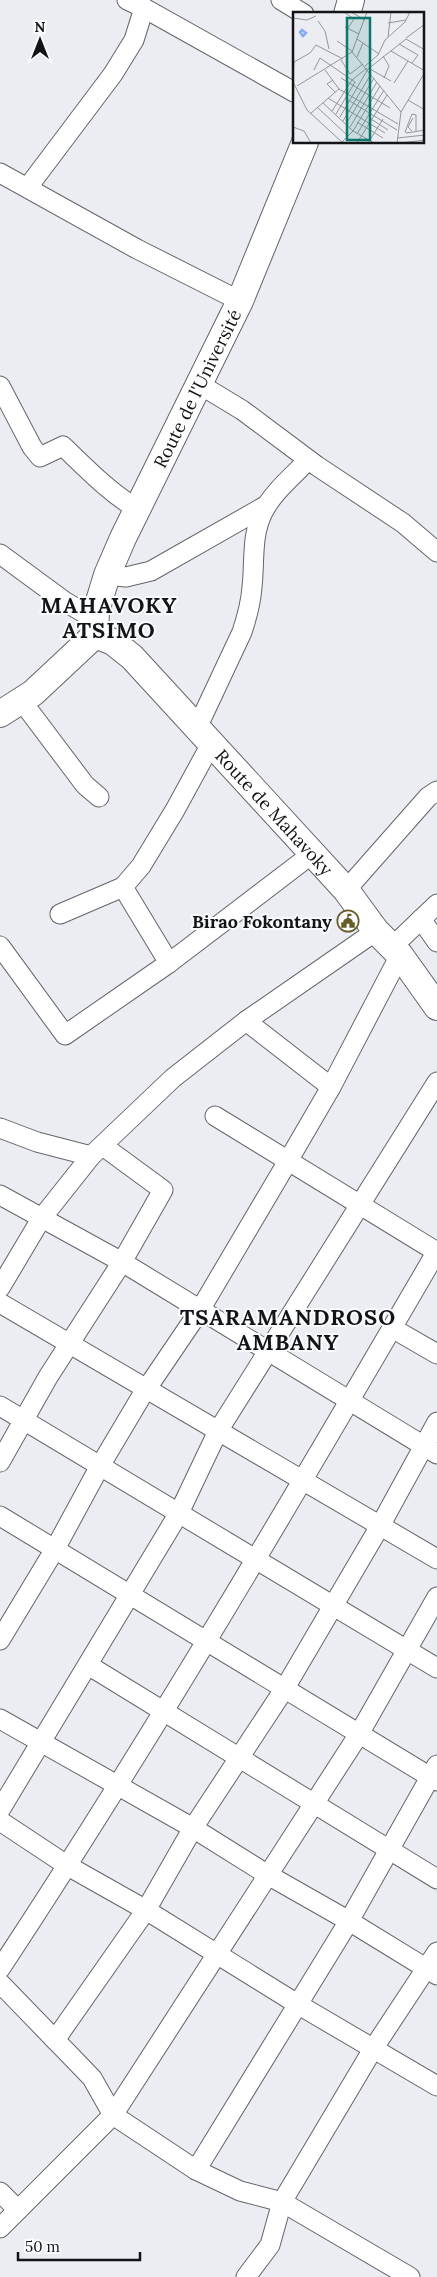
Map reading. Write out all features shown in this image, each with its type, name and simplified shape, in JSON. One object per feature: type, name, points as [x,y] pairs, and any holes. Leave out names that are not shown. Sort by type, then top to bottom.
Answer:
[{"type":"street","points":[[127,0],[293,91]]},
{"type":"street","points":[[281,0],[301,12]]},
{"type":"street","points":[[28,187],[113,74],[134,40],[144,8]]},
{"type":"street","name":"Route de l'Université","points":[[96,627],[96,611],[107,575],[137,509],[240,301],[304,144]]},
{"type":"street","points":[[0,173],[137,249],[240,301]]},
{"type":"street","points":[[199,384],[254,418],[308,460],[403,523],[437,552]]},
{"type":"street","points":[[0,386],[32,447],[40,457],[63,446],[104,486],[137,509]]},
{"type":"street","points":[[107,575],[126,577],[151,571],[267,505],[308,460]]},
{"type":"street","points":[[60,914],[123,887],[141,866],[175,810],[242,632],[252,588],[255,535],[267,505]]},
{"type":"street","points":[[0,554],[96,627],[33,692],[11,707],[99,797]]},
{"type":"street","name":"Route de Mahavoky","points":[[96,627],[132,657],[346,890],[390,944],[437,1007]]},
{"type":"street","points":[[346,890],[428,797],[437,791]]},
{"type":"street","points":[[0,946],[65,1035],[169,963],[312,854]]},
{"type":"street","points":[[123,887],[169,963]]},
{"type":"street","points":[[0,1288],[41,1218],[97,1151],[173,1078],[246,1021],[390,944],[421,920],[437,904]]},
{"type":"street","points":[[421,920],[437,942]]},
{"type":"street","points":[[0,1640],[6,1618],[55,1549],[100,1466],[144,1393],[200,1310],[331,1087],[390,944]]},
{"type":"street","points":[[246,1021],[331,1087]]},
{"type":"street","points":[[0,1810],[179,1513],[218,1431],[267,1350],[437,1082]]},
{"type":"street","points":[[0,1969],[68,1866],[207,1641],[437,1251],[215,1116]]},
{"type":"street","points":[[0,1128],[37,1142],[97,1151],[163,1190],[122,1262],[68,1343],[0,1462]]},
{"type":"street","points":[[0,1195],[122,1262],[430,1450]]},
{"type":"street","points":[[0,1303],[68,1343],[144,1393],[218,1431],[437,1559]]},
{"type":"street","points":[[392,1328],[437,1354]]},
{"type":"street","points":[[0,1406],[437,1668]]},
{"type":"street","points":[[55,2040],[146,1910],[193,1828],[285,1688],[380,1526],[430,1450],[437,1422]]},
{"type":"street","points":[[0,1516],[359,1734],[435,1774],[299,2005],[196,2170]]},
{"type":"street","points":[[0,2228],[113,2115],[359,1734],[437,1597]]},
{"type":"street","points":[[88,1665],[437,1879]]},
{"type":"street","points":[[0,1719],[193,1828],[268,1875],[349,1921],[432,1972]]},
{"type":"street","points":[[0,1821],[68,1866],[146,1910],[299,2005],[437,2086]]},
{"type":"street","points":[[246,2277],[270,2245],[282,2202],[373,2049],[432,1972],[437,1952]]},
{"type":"street","points":[[0,1983],[92,2078],[113,2115],[196,2170],[240,2191],[282,2202],[410,2277]]},
{"type":"street","points":[[0,2192],[18,2210]]},
{"type":"place","name":"Birao Fokontany","points":[[348,921]]},
{"type":"district","name":"MAHAVOKY ATSIMO","points":[[109,618]]},
{"type":"district","name":"TSARAMANDROSO AMBANY","points":[[288,1330]]}]
